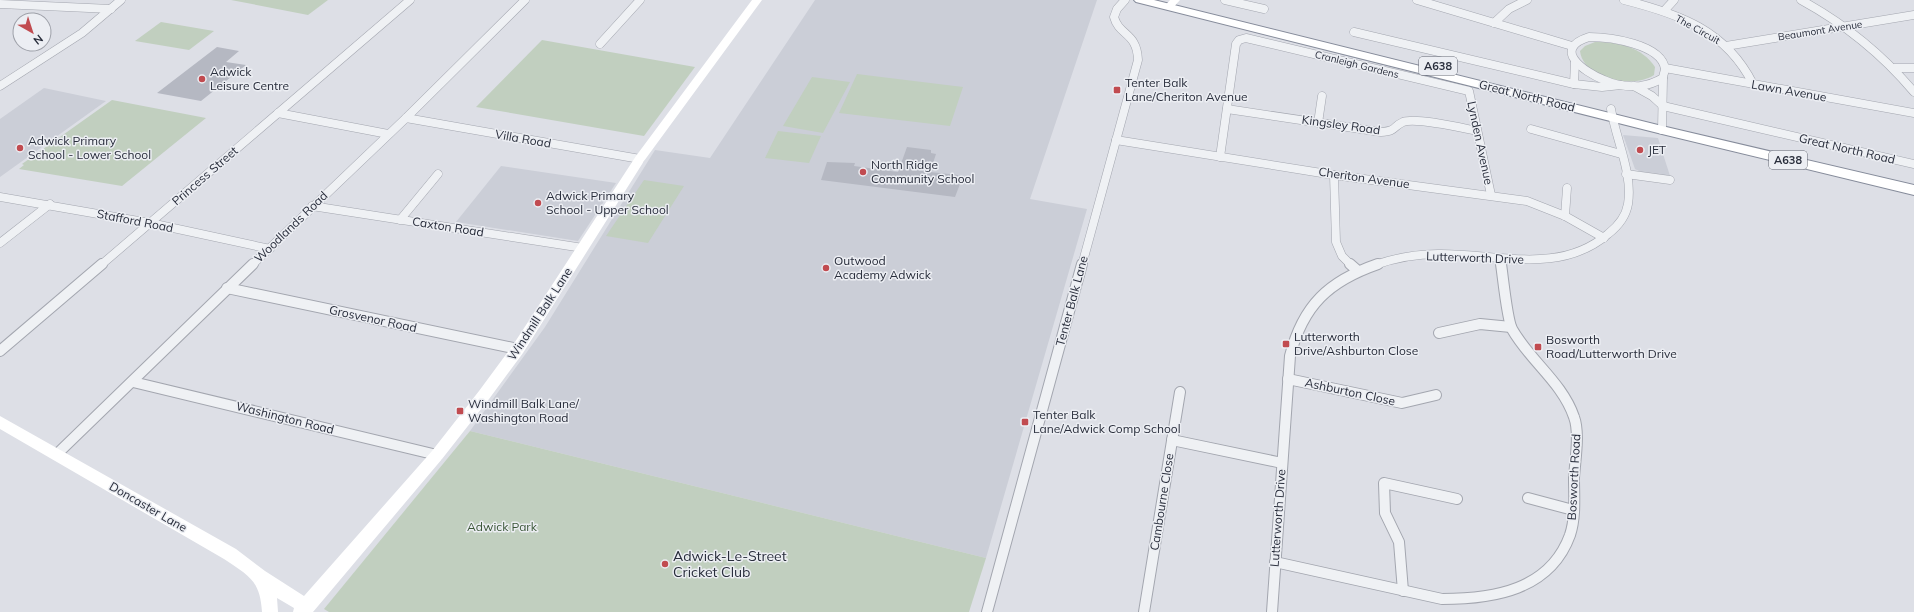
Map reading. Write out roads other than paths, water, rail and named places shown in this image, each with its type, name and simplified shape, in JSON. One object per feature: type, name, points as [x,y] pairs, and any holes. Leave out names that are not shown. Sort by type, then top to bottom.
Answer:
[{"type":"highway","name":"Great North Road","points":[[1140,0],[1172,2],[1914,190]]},
{"type":"highway","name":"Great North Road","points":[[1662,126],[1914,180]]},
{"type":"street","points":[[1,85],[82,33],[121,0]]},
{"type":"street","name":"Princess Street","points":[[0,351],[410,0]]},
{"type":"street","name":"Woodlands Road","points":[[57,454],[133,382],[312,206],[406,118],[525,0]]},
{"type":"street","points":[[600,44],[640,0]]},
{"type":"street","name":"Windmill Balk Lane","points":[[304,609],[437,455],[518,349],[640,159],[757,0]]},
{"type":"street","name":"Tenter Balk Lane","points":[[987,612],[1138,60],[1138,50],[1134,41],[1118,25],[1114,18],[1115,14],[1125,0]]},
{"type":"street","points":[[1225,0],[1264,9]]},
{"type":"street","points":[[1417,0],[1572,46]]},
{"type":"street","points":[[1494,23],[1502,13],[1514,5],[1527,0]]},
{"type":"street","name":"The Circuit","points":[[1624,0],[1664,11],[1698,27],[1726,46],[1739,58],[1749,71],[1753,84]]},
{"type":"street","points":[[1664,11],[1674,0]]},
{"type":"street","points":[[1801,0],[1845,26],[1871,46],[1894,68],[1914,92]]},
{"type":"street","points":[[0,4],[110,10]]},
{"type":"street","name":"Beaumont Avenue","points":[[1726,46],[1914,15]]},
{"type":"street","name":"Great North Road","points":[[1354,32],[1574,84],[1602,87],[1621,85]]},
{"type":"street","points":[[1662,126],[1663,78],[1665,68],[1660,60],[1650,51],[1636,44],[1604,36],[1590,37],[1579,40],[1572,46],[1571,54],[1575,62],[1594,76],[1621,85],[1634,86],[1648,85],[1663,78]]},
{"type":"street","name":"Cranleigh Gardens","points":[[1227,109],[1236,44],[1239,40],[1246,38],[1469,91]]},
{"type":"street","points":[[1574,84],[1575,62]]},
{"type":"street","name":"Lawn Avenue","points":[[1665,68],[1914,113]]},
{"type":"street","points":[[1894,68],[1914,68]]},
{"type":"street","points":[[1634,86],[1652,96],[1663,106]]},
{"type":"street","name":"Lynden Avenue","points":[[1469,91],[1491,196]]},
{"type":"street","points":[[1318,122],[1322,96]]},
{"type":"street","name":"Great North Road","points":[[1663,106],[1914,164]]},
{"type":"street","points":[[1220,157],[1227,109]]},
{"type":"street","name":"Kingsley Road","points":[[1227,109],[1381,132],[1392,131],[1404,122],[1419,122],[1477,131]]},
{"type":"street","points":[[278,113],[388,134]]},
{"type":"street","name":"Lutterworth Drive","points":[[1272,612],[1288,379],[1295,337],[1304,316],[1318,298],[1336,283],[1358,271],[1380,263],[1407,256],[1438,254],[1467,255],[1500,260],[1525,260],[1556,257],[1582,250],[1604,238],[1621,221],[1628,204],[1628,182],[1611,113]]},
{"type":"street","name":"Villa Road","points":[[406,118],[640,159]]},
{"type":"street","points":[[1531,129],[1621,154]]},
{"type":"street","name":"Cheriton Avenue","points":[[1116,140],[1334,174],[1527,201],[1565,216],[1604,238]]},
{"type":"street","points":[[400,220],[438,174]]},
{"type":"street","points":[[1334,174],[1336,242],[1342,256],[1358,271]]},
{"type":"street","points":[[1626,174],[1670,180]]},
{"type":"street","points":[[1565,216],[1567,188]]},
{"type":"street","name":"Stafford Road","points":[[0,197],[50,204],[270,248]]},
{"type":"street","points":[[0,243],[50,204]]},
{"type":"street","name":"Caxton Road","points":[[312,206],[583,248]]},
{"type":"street","name":"Bosworth Road","points":[[1275,562],[1442,599],[1466,599],[1496,595],[1511,591],[1529,583],[1548,569],[1561,553],[1570,534],[1573,510],[1576,435],[1575,419],[1568,403],[1557,385],[1518,338],[1511,327],[1500,260]]},
{"type":"street","name":"Grosvenor Road","points":[[227,288],[518,349]]},
{"type":"street","points":[[1438,333],[1480,324],[1511,327]]},
{"type":"street","name":"Ashburton Close","points":[[1288,379],[1402,402],[1436,395]]},
{"type":"street","name":"Washington Road","points":[[133,382],[437,455]]},
{"type":"street","name":"Cambourne Close","points":[[1144,612],[1180,392]]},
{"type":"street","name":"Doncaster Lane","points":[[0,422],[230,554],[260,576],[270,596],[270,612]]},
{"type":"street","points":[[1172,440],[1282,463]]},
{"type":"street","points":[[1403,591],[1399,542],[1385,513],[1384,483],[1457,499]]},
{"type":"street","points":[[1528,498],[1573,510]]},
{"type":"street","points":[[260,576],[304,609]]},
{"type":"place","name":"Adwick Leisure Centre","points":[[202,79]]},
{"type":"place","name":"Tenter Balk Lane/Cheriton Avenue","points":[[1117,90]]},
{"type":"place","name":"Adwick Primary School - Lower School","points":[[20,148]]},
{"type":"place","name":"JET","points":[[1640,150]]},
{"type":"place","name":"North Ridge Community School","points":[[863,172]]},
{"type":"place","name":"Adwick Primary School - Upper School","points":[[538,203]]},
{"type":"place","name":"Outwood Academy Adwick","points":[[826,268]]},
{"type":"place","name":"Lutterworth Drive/Ashburton Close","points":[[1286,344]]},
{"type":"place","name":"Bosworth Road/Lutterworth Drive","points":[[1538,347]]},
{"type":"place","name":"Windmill Balk Lane/ Washington Road","points":[[460,411]]},
{"type":"place","name":"Tenter Balk Lane/Adwick Comp School","points":[[1025,422]]},
{"type":"place","name":"Adwick-Le-Street Cricket Club","points":[[665,564]]},
{"type":"park label","name":"Adwick Park","points":[[502,527]]}]
